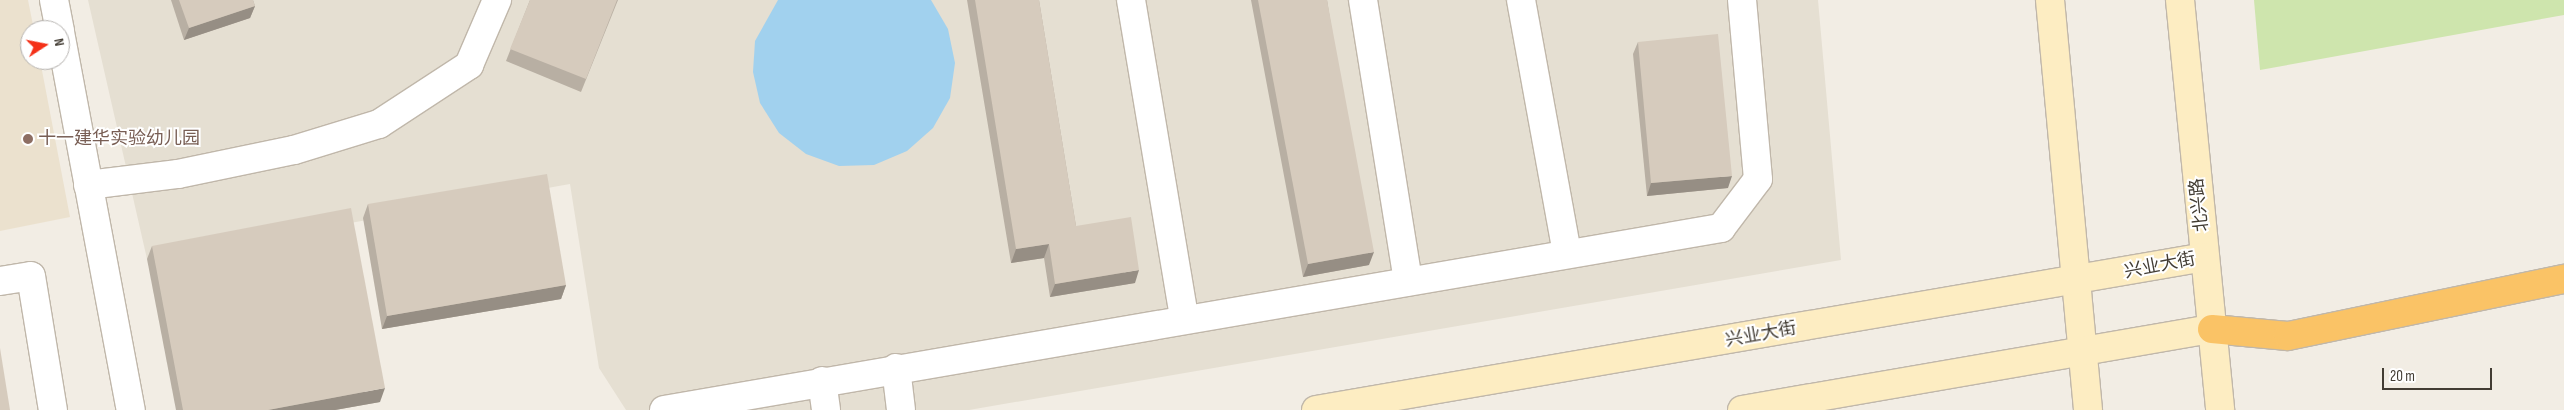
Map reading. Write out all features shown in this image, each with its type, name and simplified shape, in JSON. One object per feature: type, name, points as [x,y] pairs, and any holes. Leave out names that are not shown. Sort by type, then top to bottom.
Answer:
[{"type":"highway","points":[[2212,328],[2288,336],[2564,279]]},
{"type":"main road","points":[[2050,0],[2088,410]]},
{"type":"main road","name":"北兴路","points":[[2180,0],[2220,410]]},
{"type":"main road","name":"兴业大街","points":[[1316,410],[2076,282],[2205,257]]},
{"type":"main road","points":[[1742,410],[2083,354],[2212,328]]},
{"type":"street","points":[[54,0],[58,20]]},
{"type":"street","points":[[88,185],[178,174],[294,150],[379,124],[469,65],[497,0]]},
{"type":"street","points":[[1131,0],[1184,318]]},
{"type":"street","points":[[1363,0],[1408,281]]},
{"type":"street","points":[[1521,0],[1567,254]]},
{"type":"street","points":[[664,410],[1184,318],[1721,228],[1758,179],[1742,0]]},
{"type":"street","points":[[67,70],[131,410]]},
{"type":"street","points":[[0,281],[31,276],[53,410]]},
{"type":"street","points":[[896,368],[902,410]]},
{"type":"street","points":[[822,381],[826,410]]},
{"type":"shaded area","name":"十一建华实验幼儿园","points":[[0,0],[28,0],[32,20],[20,20],[20,70],[42,70],[70,217],[0,231]]},
{"type":"shaded area","points":[[88,0],[1818,0],[1841,260],[969,410],[626,410],[599,368],[570,184],[147,259]]},
{"type":"green space","points":[[2254,0],[2564,0],[2564,15],[2260,70]]},
{"type":"water","points":[[778,0],[931,0],[948,29],[955,63],[950,98],[933,128],[907,151],[874,165],[839,166],[806,154],[779,133],[760,103],[753,72],[755,41]]},
{"type":"building","points":[[179,0],[253,0],[255,6],[189,28]]},
{"type":"building","points":[[530,0],[617,0],[586,79],[510,49]]},
{"type":"building","points":[[975,0],[1039,0],[1076,226],[1131,217],[1139,270],[1055,284],[1049,244],[1016,249]]},
{"type":"building","points":[[1258,0],[1327,0],[1374,252],[1308,264]]},
{"type":"building","points":[[1718,34],[1732,176],[1651,183],[1638,42]]},
{"type":"building","points":[[547,174],[566,285],[387,316],[368,204]]},
{"type":"building","points":[[351,208],[385,388],[268,410],[183,410],[152,246]]},
{"type":"building","points":[[0,348],[10,410],[0,410]]},
{"type":"place","name":"十一建华实验幼儿园","points":[[28,139]]}]
